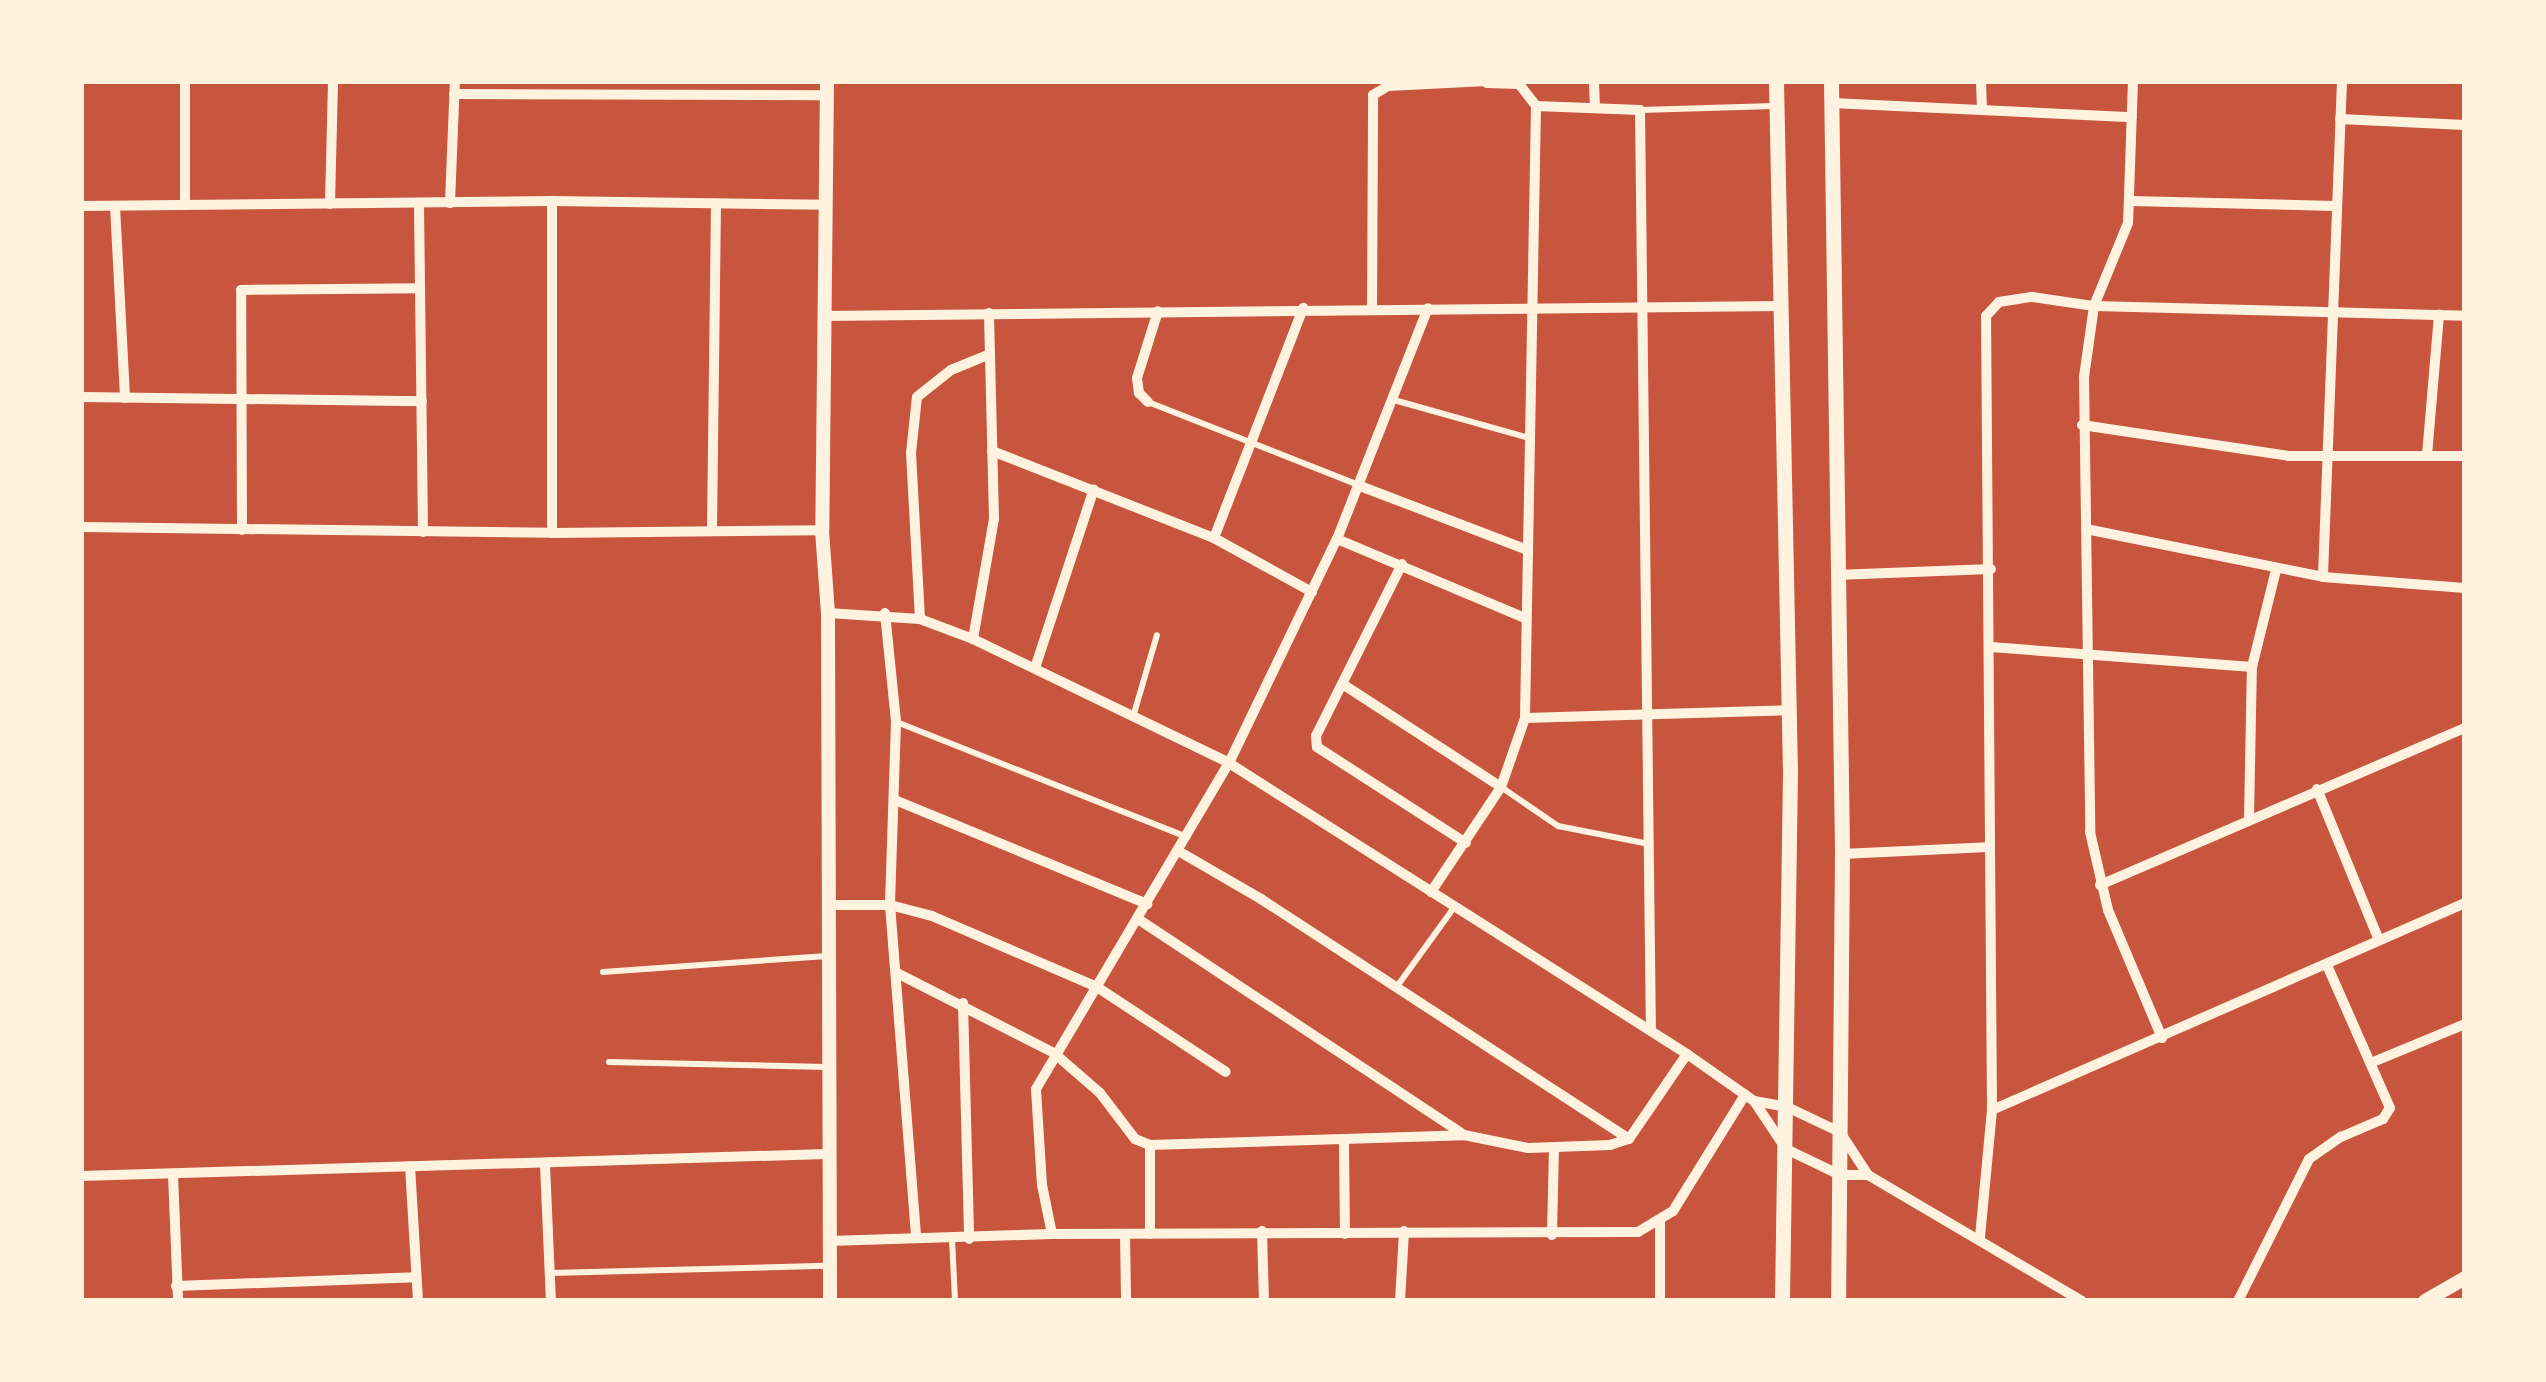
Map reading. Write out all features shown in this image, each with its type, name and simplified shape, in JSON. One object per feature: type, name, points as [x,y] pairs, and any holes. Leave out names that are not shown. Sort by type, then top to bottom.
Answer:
[{"type":"main road","points":[[1776,81],[1789,710],[1782,1301]]},
{"type":"main road","points":[[1831,81],[1842,854],[1838,1301]]},
{"type":"street","points":[[184,81],[185,205]]},
{"type":"street","points":[[330,204],[333,81]]},
{"type":"street","points":[[1594,81],[1595,108]]},
{"type":"street","points":[[1981,81],[1982,107]]},
{"type":"street","points":[[2133,81],[2131,201],[2122,247],[2094,306],[2082,425],[2090,832],[2100,885],[2162,1038]]},
{"type":"street","points":[[2323,577],[2342,81]]},
{"type":"street","points":[[1372,308],[1373,94],[1404,84],[1519,84],[1536,106],[1525,718],[1502,788],[1431,892]]},
{"type":"street","points":[[451,203],[455,88],[827,88],[822,530],[828,613],[830,1301]]},
{"type":"street","points":[[1832,103],[2132,117]]},
{"type":"street","points":[[1536,106],[1640,110],[1651,1030]]},
{"type":"street","points":[[2340,119],[2465,125]]},
{"type":"street","points":[[81,206],[552,201],[826,206]]},
{"type":"street","points":[[552,201],[552,532]]},
{"type":"street","points":[[2131,201],[2336,206]]},
{"type":"street","points":[[712,530],[716,204]]},
{"type":"street","points":[[419,205],[423,532]]},
{"type":"street","points":[[115,206],[125,398]]},
{"type":"street","points":[[242,530],[241,290],[420,288]]},
{"type":"street","points":[[1980,1237],[1992,1110],[1986,316],[2012,299],[2050,298],[2094,306],[2465,316]]},
{"type":"street","points":[[823,316],[1779,306]]},
{"type":"street","points":[[1214,538],[1303,308]]},
{"type":"street","points":[[1052,1234],[1042,1185],[1036,1089],[1229,763],[1337,539],[1427,308]]},
{"type":"street","points":[[1148,402],[1139,394],[1137,378],[1158,311]]},
{"type":"street","points":[[973,638],[994,518],[989,314]]},
{"type":"street","points":[[2427,455],[2439,315]]},
{"type":"street","points":[[920,619],[911,454],[917,398],[951,370],[990,355]]},
{"type":"street","points":[[81,397],[422,401]]},
{"type":"street","points":[[2082,425],[2251,451],[2330,457],[2465,456]]},
{"type":"street","points":[[992,451],[1214,538],[1312,592]]},
{"type":"street","points":[[1360,485],[1528,550]]},
{"type":"street","points":[[1035,668],[1094,489]]},
{"type":"street","points":[[81,527],[423,532],[822,530]]},
{"type":"street","points":[[2086,529],[2276,570],[2465,589]]},
{"type":"street","points":[[1337,539],[1525,618]]},
{"type":"street","points":[[1402,564],[1316,736],[1319,751],[1466,843]]},
{"type":"street","points":[[1836,575],[1991,568]]},
{"type":"street","points":[[2249,818],[2252,668],[2276,570]]},
{"type":"street","points":[[828,613],[920,619],[973,638],[1229,763],[1688,1054],[1749,1098],[1786,1149],[1840,1175],[1868,1175]]},
{"type":"street","points":[[885,614],[896,722],[890,905],[916,1237]]},
{"type":"street","points":[[1991,646],[2252,668]]},
{"type":"street","points":[[1344,685],[1502,788]]},
{"type":"street","points":[[1525,718],[1789,710]]},
{"type":"street","points":[[2100,885],[2465,728]]},
{"type":"street","points":[[2317,789],[2379,940]]},
{"type":"street","points":[[895,800],[1147,904]]},
{"type":"street","points":[[1842,854],[1988,847]]},
{"type":"street","points":[[1180,852],[1629,1138]]},
{"type":"street","points":[[1992,1110],[2465,903]]},
{"type":"street","points":[[827,905],[890,905],[932,916],[1097,987],[1226,1072]]},
{"type":"street","points":[[1138,920],[1464,1135]]},
{"type":"street","points":[[2238,1301],[2309,1160],[2388,1113],[2391,1102],[2327,965]]},
{"type":"street","points":[[897,973],[1054,1053],[1100,1093],[1135,1139],[1150,1145],[1464,1135],[1510,1147],[1599,1147],[1629,1138],[1688,1054]]},
{"type":"street","points":[[963,1003],[969,1239]]},
{"type":"street","points":[[2373,1062],[2465,1024]]},
{"type":"street","points":[[1749,1098],[1786,1107],[1840,1132],[1868,1175],[2082,1301]]},
{"type":"street","points":[[829,1241],[1262,1231],[1638,1232],[1660,1221],[1683,1197],[1749,1098]]},
{"type":"street","points":[[1344,1142],[1345,1234]]},
{"type":"street","points":[[1150,1145],[1150,1234]]},
{"type":"street","points":[[1552,1234],[1554,1148]]},
{"type":"street","points":[[81,1176],[545,1166],[826,1154]]},
{"type":"street","points":[[410,1166],[418,1301]]},
{"type":"street","points":[[545,1166],[551,1301]]},
{"type":"street","points":[[172,1174],[178,1301]]},
{"type":"street","points":[[1660,1221],[1660,1301]]},
{"type":"street","points":[[1262,1231],[1264,1301]]},
{"type":"street","points":[[1400,1301],[1404,1232]]},
{"type":"street","points":[[1125,1234],[1126,1301]]},
{"type":"street","points":[[176,1286],[416,1277]]},
{"type":"street","points":[[2425,1301],[2465,1278]]},
{"type":"lane","points":[[1640,110],[1776,106]]},
{"type":"lane","points":[[1394,400],[1528,438]]},
{"type":"lane","points":[[1148,402],[1249,446],[1360,485]]},
{"type":"lane","points":[[1133,717],[1157,635]]},
{"type":"lane","points":[[896,722],[1187,837]]},
{"type":"lane","points":[[1502,788],[1558,826],[1649,844]]},
{"type":"lane","points":[[1396,988],[1455,907]]},
{"type":"lane","points":[[603,972],[827,956]]},
{"type":"lane","points":[[609,1062],[826,1067]]},
{"type":"lane","points":[[952,1238],[955,1301]]},
{"type":"lane","points":[[550,1273],[829,1266]]}]
